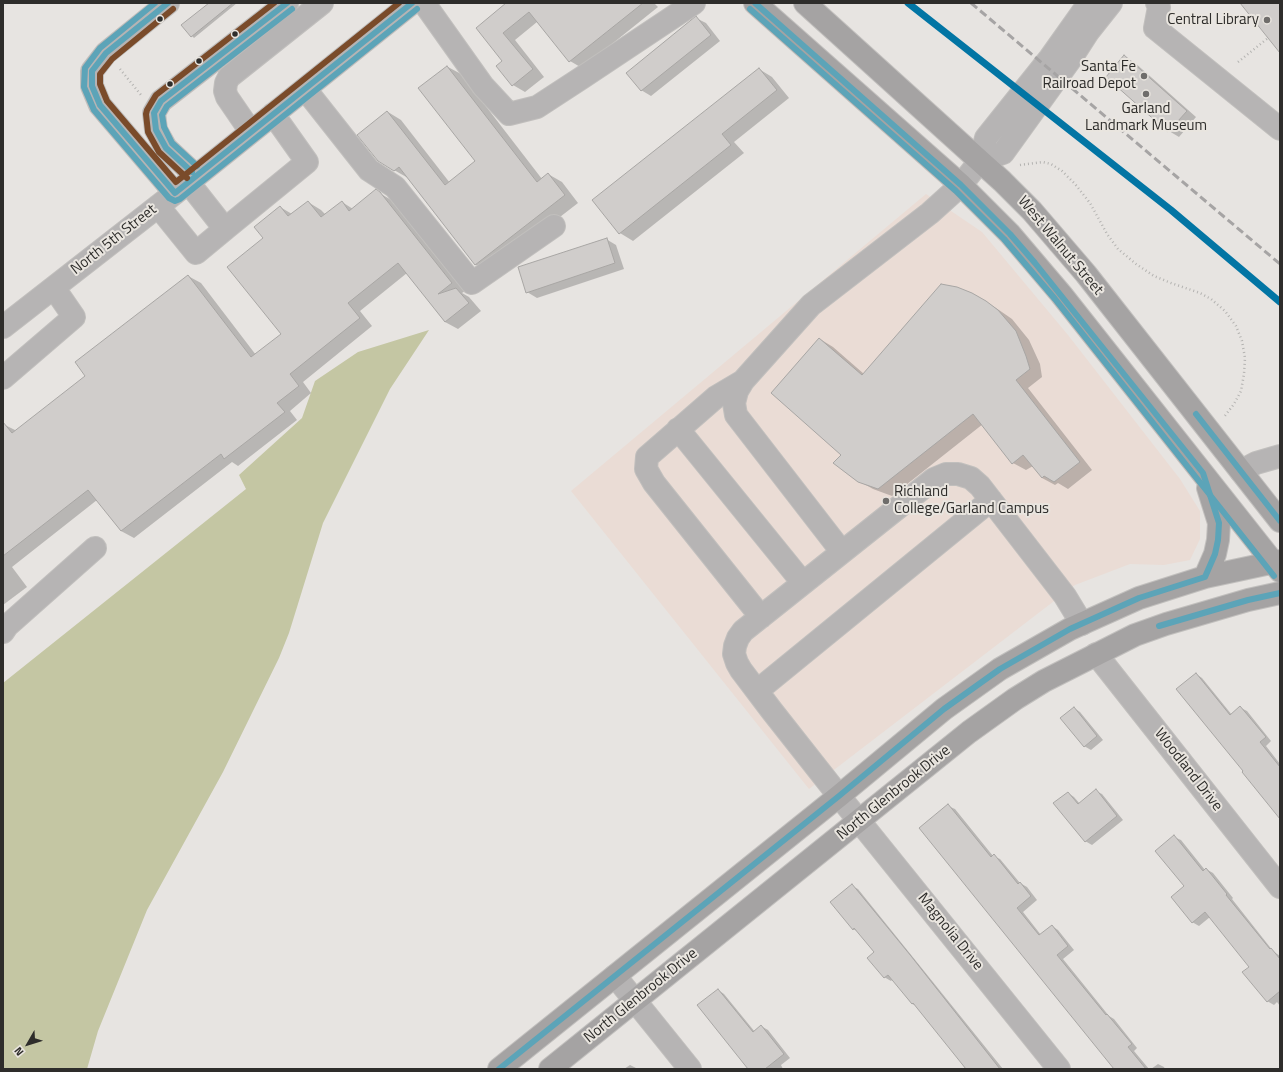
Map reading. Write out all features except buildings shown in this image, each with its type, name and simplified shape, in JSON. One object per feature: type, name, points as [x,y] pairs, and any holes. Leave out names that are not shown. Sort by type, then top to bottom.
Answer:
[{"type":"main road","name":"West Walnut Street","points":[[756,3],[961,185],[1010,234],[1278,565]]},
{"type":"main road","name":"West Walnut Street","points":[[805,3],[1016,193],[1082,269],[1280,521]]},
{"type":"main road","points":[[1203,474],[1219,523],[1215,554],[1205,577]]},
{"type":"main road","name":"North Glenbrook Drive","points":[[499,1069],[839,796],[944,709],[1000,669],[1050,640],[1139,598],[1205,577],[1278,565]]},
{"type":"main road","name":"North Glenbrook Drive","points":[[550,1069],[969,732],[1015,699],[1044,681],[1136,635],[1166,624],[1248,600],[1280,593]]},
{"type":"street","points":[[168,3],[106,53],[92,71],[92,86],[100,105],[114,122],[186,183],[225,229]]},
{"type":"street","points":[[149,105],[161,101],[286,3]]},
{"type":"street","points":[[251,132],[227,98],[225,90],[229,77],[322,3]]},
{"type":"street","name":"North 5th Street","points":[[3,328],[412,3]]},
{"type":"street","points":[[424,3],[483,86],[509,114],[537,107],[694,3]]},
{"type":"street","points":[[842,552],[736,415],[734,403],[737,391],[743,380],[811,305],[930,213],[961,185],[980,161],[986,138],[1050,58],[1089,3]]},
{"type":"street","points":[[980,161],[1003,153],[1070,60],[1088,32],[1111,3]]},
{"type":"street","points":[[1160,4],[1155,28],[1280,130]]},
{"type":"street","points":[[305,89],[369,170],[395,187],[472,283],[554,226]]},
{"type":"street","points":[[114,122],[127,126],[134,126],[146,122],[149,105]]},
{"type":"street","points":[[149,105],[156,130],[186,183]]},
{"type":"street","points":[[158,206],[196,253],[307,162],[273,114]]},
{"type":"street","points":[[3,378],[74,317],[54,288]]},
{"type":"street","points":[[743,380],[716,397],[647,457],[646,469],[654,483],[761,617],[934,479],[946,474],[958,474],[971,478],[980,486],[1068,600],[1082,624]]},
{"type":"street","points":[[678,429],[803,583]]},
{"type":"street","points":[[1241,471],[1256,463],[1280,456]]},
{"type":"street","points":[[756,691],[991,500]]},
{"type":"street","points":[[3,632],[7,626],[95,548]]},
{"type":"street","name":"Magnolia Drive","points":[[761,617],[743,631],[738,638],[734,654],[737,663],[756,691],[839,796],[1060,1069]]},
{"type":"street","name":"Woodland Drive","points":[[1096,654],[1280,887]]},
{"type":"street","points":[[615,976],[690,1069]]},
{"type":"path","points":[[1238,62],[1268,38]]},
{"type":"path","points":[[116,65],[149,105]]},
{"type":"path","points":[[1016,165],[1043,162],[1051,164],[1062,170],[1090,203],[1107,234],[1118,249],[1136,264],[1154,276],[1200,293],[1211,299],[1224,311],[1236,326],[1242,341],[1245,358],[1241,391],[1234,404],[1222,419]]},
{"type":"shaded area","name":"Richland College/Garland Campus","points":[[926,194],[982,232],[1068,335],[1180,479],[1200,511],[1200,539],[1190,560],[1164,565],[1130,564],[1075,585],[809,789],[571,491]]},
{"type":"green space","points":[[429,330],[390,389],[323,523],[289,633],[279,658],[223,772],[147,910],[98,1031],[87,1069],[3,1069],[3,683],[246,489],[239,475],[302,418],[315,381],[358,352]]},
{"type":"railway","points":[[971,3],[1280,264]]},
{"type":"transit line","points":[[155,3],[100,48],[85,68],[84,87],[94,110],[169,198],[175,201],[180,199],[417,9]]},
{"type":"transit line","points":[[168,3],[106,53],[92,71],[92,86],[100,105],[175,193],[412,3]]},
{"type":"transit line","points":[[187,178],[159,152],[148,132],[147,110],[156,95],[274,3]]},
{"type":"transit line","points":[[192,172],[166,148],[156,130],[154,113],[161,101],[287,3]]},
{"type":"transit line","points":[[173,9],[112,59],[100,74],[100,84],[107,101],[176,182],[399,3]]},
{"type":"transit line","points":[[499,1069],[839,796],[944,709],[1000,669],[1070,629],[1139,598],[1205,577],[1215,554],[1219,523],[1203,473],[1035,263],[1010,234],[961,185],[755,3]]},
{"type":"transit line","points":[[908,3],[1171,210],[1280,302]]},
{"type":"transit line","points":[[197,166],[172,143],[164,127],[162,115],[167,106],[292,9]]},
{"type":"transit line","points":[[750,9],[956,191],[1004,239],[1055,299],[1274,576]]},
{"type":"transit line","points":[[1196,414],[1280,521]]},
{"type":"transit line","points":[[1159,626],[1248,600],[1280,593]]},
{"type":"place","name":"Central Library","points":[[1267,20]]},
{"type":"place","name":"Santa Fe Railroad Depot","points":[[1144,76]]},
{"type":"place","name":"Garland Landmark Museum","points":[[1146,94]]},
{"type":"place","name":"Richland College/Garland Campus","points":[[886,501]]}]
